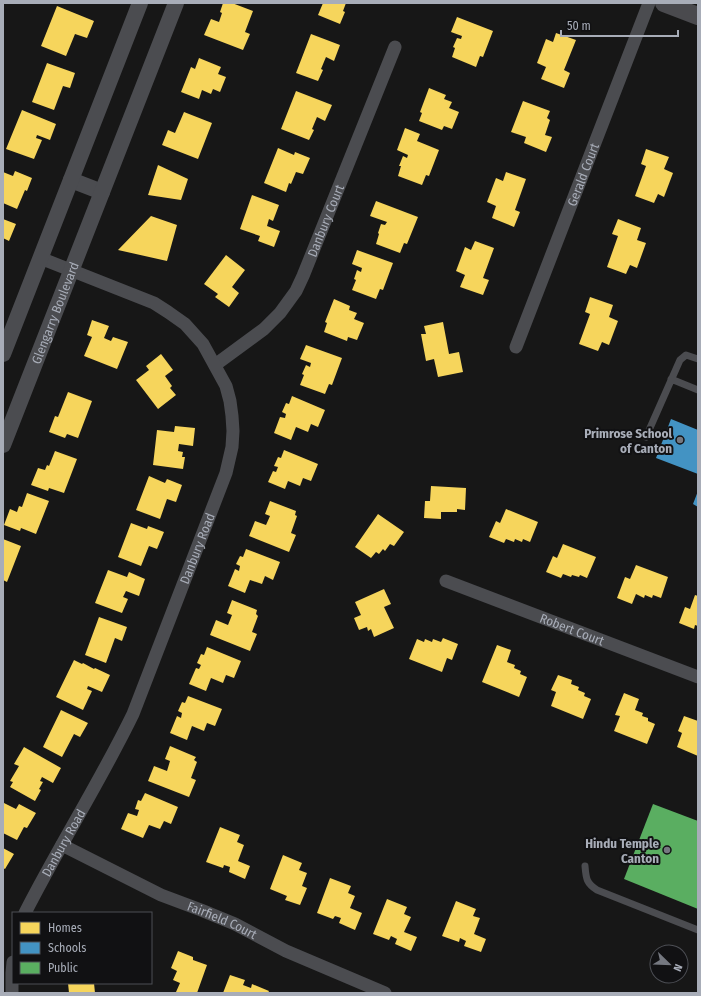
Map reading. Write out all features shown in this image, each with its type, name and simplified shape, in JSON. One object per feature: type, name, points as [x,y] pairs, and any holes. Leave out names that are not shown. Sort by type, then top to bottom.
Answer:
[{"type":"main road","points":[[664,3],[698,16]]},
{"type":"street","points":[[3,354],[140,3]]},
{"type":"street","name":"Glengarry Boulevard","points":[[4,437],[176,3]]},
{"type":"street","name":"Gerald Court","points":[[516,347],[649,3]]},
{"type":"street","name":"Danbury Court","points":[[215,365],[264,329],[280,313],[296,291],[395,47]]},
{"type":"street","points":[[71,180],[102,192]]},
{"type":"street","name":"Danbury Road","points":[[26,912],[45,874],[115,750],[133,714],[226,473],[232,447],[233,431],[230,401],[226,386],[203,344],[185,324],[154,303],[40,258]]},
{"type":"street","name":"Robert Court","points":[[446,581],[698,677]]},
{"type":"street","name":"Fairfield Court","points":[[62,845],[161,896],[235,924],[286,951],[384,993]]},
{"type":"lane","points":[[646,437],[680,360],[686,355],[698,359]]},
{"type":"lane","points":[[672,379],[698,390]]},
{"type":"lane","points":[[585,866],[585,875],[589,885],[597,890],[698,930]]},
{"type":"building: Homes","points":[[223,3],[232,3],[253,11],[245,32],[250,34],[243,50],[204,35],[211,19],[219,22]]},
{"type":"building: Homes","points":[[323,3],[346,3],[343,11],[345,12],[340,24],[318,15]]},
{"type":"building: Homes","points":[[57,6],[94,21],[87,38],[75,34],[66,56],[41,46]]},
{"type":"building: Homes","points":[[457,17],[493,31],[483,57],[480,56],[476,67],[452,57],[455,48],[453,47],[457,38],[461,39],[462,36],[451,32]]},
{"type":"building: Homes","points":[[556,33],[576,40],[564,70],[570,73],[564,88],[541,79],[546,67],[537,63],[546,39],[553,42]]},
{"type":"building: Homes","points":[[311,34],[340,45],[334,61],[326,57],[321,69],[323,70],[318,81],[296,73]]},
{"type":"building: Homes","points":[[199,58],[221,67],[218,74],[226,77],[220,92],[213,89],[211,94],[202,90],[199,99],[181,92],[191,67],[195,69]]},
{"type":"building: Homes","points":[[47,63],[75,73],[70,88],[63,86],[54,110],[32,102]]},
{"type":"building: Homes","points":[[429,88],[446,95],[444,99],[452,102],[449,108],[459,112],[452,129],[444,126],[442,130],[419,121],[422,113],[420,112]]},
{"type":"building: Homes","points":[[296,91],[332,105],[325,121],[317,117],[312,129],[314,130],[309,140],[281,129]]},
{"type":"building: Homes","points":[[523,101],[550,111],[547,118],[550,120],[545,135],[552,137],[546,152],[524,143],[526,137],[511,132]]},
{"type":"building: Homes","points":[[22,110],[56,124],[50,140],[37,135],[36,138],[42,140],[34,159],[6,149]]},
{"type":"building: Homes","points":[[184,112],[212,123],[198,159],[162,145],[168,130],[175,133]]},
{"type":"building: Homes","points":[[405,128],[420,134],[417,141],[439,150],[429,176],[426,175],[422,185],[398,176],[401,166],[399,166],[403,156],[407,158],[408,155],[397,150]]},
{"type":"building: Homes","points":[[278,148],[294,155],[295,152],[310,158],[303,174],[296,172],[291,184],[289,183],[286,192],[264,183]]},
{"type":"building: Homes","points":[[646,149],[669,157],[664,169],[673,173],[664,197],[658,194],[654,203],[635,196],[646,166],[641,164]]},
{"type":"building: Homes","points":[[158,165],[188,179],[181,200],[148,195]]},
{"type":"building: Homes","points":[[15,171],[32,178],[17,209],[3,203],[3,172],[13,176]]},
{"type":"building: Homes","points":[[506,172],[526,179],[515,210],[520,212],[514,227],[492,218],[496,206],[487,202],[496,178],[503,181]]},
{"type":"building: Homes","points":[[252,195],[279,205],[273,221],[269,219],[267,226],[280,231],[274,247],[258,241],[260,236],[240,229]]},
{"type":"building: Homes","points":[[376,201],[418,217],[407,244],[404,243],[400,253],[376,244],[381,224],[385,225],[387,222],[370,216]]},
{"type":"building: Homes","points":[[151,216],[177,225],[167,261],[118,250]]},
{"type":"building: Homes","points":[[3,219],[16,224],[9,241],[3,238]]},
{"type":"building: Homes","points":[[618,219],[641,228],[637,240],[646,243],[637,268],[630,265],[626,274],[607,267],[618,236],[612,234]]},
{"type":"building: Homes","points":[[475,241],[494,248],[483,278],[489,280],[483,295],[460,287],[465,275],[456,271],[465,247],[471,250]]},
{"type":"building: Homes","points":[[357,250],[393,263],[383,290],[380,289],[376,299],[352,290],[356,280],[354,279],[357,270],[361,272],[362,268],[352,264]]},
{"type":"building: Homes","points":[[226,255],[245,270],[232,287],[239,293],[229,307],[215,297],[218,294],[204,284]]},
{"type":"building: Homes","points":[[590,297],[613,305],[609,317],[618,321],[609,345],[602,342],[598,351],[579,344],[590,314],[585,312]]},
{"type":"building: Homes","points":[[334,299],[350,306],[349,310],[357,313],[354,319],[364,323],[357,340],[348,337],[347,341],[324,332],[327,323],[325,322]]},
{"type":"building: Homes","points":[[92,320],[109,326],[104,338],[111,341],[113,337],[128,342],[117,369],[84,356],[92,337],[87,335]]},
{"type":"building: Homes","points":[[443,322],[449,354],[459,352],[463,372],[438,377],[434,359],[426,361],[421,334],[426,334],[424,326]]},
{"type":"building: Homes","points":[[306,345],[342,358],[332,385],[329,384],[325,394],[300,385],[304,375],[302,374],[306,365],[310,367],[311,363],[300,359]]},
{"type":"building: Homes","points":[[161,354],[173,370],[165,376],[172,386],[170,388],[176,395],[158,409],[136,380],[149,370],[146,366]]},
{"type":"building: Homes","points":[[68,392],[92,401],[78,438],[67,434],[65,438],[49,432],[55,416],[58,417]]},
{"type":"building: Homes","points":[[292,396],[325,410],[318,427],[311,424],[308,432],[296,427],[291,440],[274,433],[280,417],[285,418],[286,414],[282,412],[286,403],[289,404]]},
{"type":"building: Homes","points":[[175,426],[195,428],[193,446],[179,444],[178,451],[183,452],[182,457],[185,457],[183,469],[153,465],[157,430],[174,432]]},
{"type":"building: Homes","points":[[284,450],[318,464],[311,481],[303,478],[300,486],[288,481],[285,489],[268,482],[273,471],[276,472],[278,467],[274,466],[278,457],[281,458]]},
{"type":"building: Homes","points":[[55,451],[77,459],[64,493],[49,488],[48,491],[31,485],[38,468],[45,470],[47,465],[49,466]]},
{"type":"building: Homes","points":[[149,476],[165,483],[167,479],[182,485],[176,502],[167,499],[160,519],[136,510]]},
{"type":"building: Homes","points":[[431,486],[466,488],[465,510],[457,509],[457,512],[441,512],[441,519],[424,518],[425,501],[430,501]]},
{"type":"building: Homes","points":[[27,493],[49,501],[36,534],[21,528],[20,531],[4,525],[10,509],[17,512],[19,506],[22,507]]},
{"type":"building: Homes","points":[[270,501],[296,511],[295,515],[297,516],[291,533],[296,535],[289,552],[249,536],[255,521],[266,525],[270,516],[265,514]]},
{"type":"building: Homes","points":[[506,509],[538,522],[530,542],[523,539],[522,542],[515,539],[514,542],[506,539],[504,543],[489,537],[496,521],[500,523]]},
{"type":"building: Homes","points":[[378,514],[404,532],[394,546],[390,544],[385,551],[383,549],[379,554],[376,552],[371,558],[355,547]]},
{"type":"building: Homes","points":[[131,523],[147,529],[148,526],[164,532],[157,549],[149,546],[141,566],[118,557]]},
{"type":"building: Homes","points":[[3,539],[21,546],[7,582],[3,580]]},
{"type":"building: Homes","points":[[563,544],[596,557],[587,578],[580,575],[579,577],[572,575],[571,577],[563,574],[561,578],[546,572],[553,556],[557,558]]},
{"type":"building: Homes","points":[[246,549],[280,562],[273,580],[265,576],[262,584],[250,580],[245,593],[228,586],[235,569],[239,571],[240,566],[236,564],[240,556],[243,557]]},
{"type":"building: Homes","points":[[636,565],[668,577],[661,598],[653,595],[652,598],[645,595],[644,598],[636,594],[632,604],[617,598],[625,577],[630,579]]},
{"type":"building: Homes","points":[[108,570],[127,577],[129,572],[145,579],[139,596],[126,591],[123,597],[128,599],[122,613],[95,603]]},
{"type":"building: Homes","points":[[384,589],[391,604],[384,607],[394,628],[374,637],[371,629],[368,631],[367,627],[359,630],[354,618],[361,615],[355,602]]},
{"type":"building: Homes","points":[[695,595],[698,596],[698,626],[695,625],[694,629],[679,623],[685,607],[690,609]]},
{"type":"building: Homes","points":[[232,600],[257,610],[256,614],[258,616],[252,632],[257,634],[250,651],[210,635],[216,620],[228,625],[232,615],[227,613]]},
{"type":"building: Homes","points":[[99,617],[127,627],[122,641],[115,638],[106,663],[85,655]]},
{"type":"building: Homes","points":[[443,638],[458,644],[452,660],[447,658],[442,672],[409,659],[417,639],[424,642],[425,639],[432,642],[433,639],[441,642]]},
{"type":"building: Homes","points":[[497,645],[511,650],[507,662],[515,665],[514,668],[521,671],[520,674],[527,677],[519,697],[482,682]]},
{"type":"building: Homes","points":[[207,647],[241,661],[234,678],[226,675],[223,683],[211,678],[206,691],[189,684],[196,668],[199,669],[201,665],[197,663],[201,654],[204,655]]},
{"type":"building: Homes","points":[[74,660],[110,675],[102,692],[88,686],[87,689],[92,691],[83,710],[56,697]]},
{"type":"building: Homes","points":[[558,675],[572,680],[571,684],[579,687],[578,690],[585,693],[584,696],[591,699],[583,719],[551,706],[556,692],[551,690]]},
{"type":"building: Homes","points":[[624,693],[639,699],[635,710],[643,713],[642,716],[648,718],[648,721],[655,724],[647,744],[614,731],[620,716],[615,715]]},
{"type":"building: Homes","points":[[188,696],[222,709],[215,726],[207,723],[204,731],[192,726],[187,740],[170,733],[177,716],[181,718],[182,713],[178,711],[182,702],[185,703]]},
{"type":"building: Homes","points":[[61,710],[88,723],[80,737],[74,734],[62,757],[43,747]]},
{"type":"building: Homes","points":[[684,716],[698,721],[698,756],[677,747],[682,733],[678,731]]},
{"type":"building: Homes","points":[[170,746],[196,757],[194,760],[197,762],[191,778],[196,780],[189,797],[148,781],[154,766],[167,771],[170,761],[165,759]]},
{"type":"building: Homes","points":[[24,747],[61,768],[53,783],[42,777],[40,781],[43,782],[39,789],[41,790],[35,801],[10,787],[13,782],[10,781],[19,766],[14,764]]},
{"type":"building: Homes","points":[[145,793],[178,807],[171,824],[164,821],[160,829],[149,825],[143,838],[121,829],[128,813],[137,816],[139,810],[135,809],[138,800],[141,801]]},
{"type":"building: Homes","points":[[4,803],[16,809],[19,804],[36,813],[27,828],[24,827],[17,840],[3,833]]},
{"type":"building: Homes","points":[[220,827],[240,835],[237,842],[244,845],[238,861],[250,866],[245,879],[229,872],[230,867],[224,865],[223,868],[206,862]]},
{"type":"building: Homes","points":[[3,848],[14,854],[5,869],[3,868]]},
{"type":"building: Homes","points":[[283,855],[302,863],[299,870],[307,873],[302,886],[307,888],[300,905],[285,900],[287,896],[270,889]]},
{"type":"building: Homes","points":[[330,878],[351,886],[348,893],[355,896],[350,908],[362,913],[355,930],[339,923],[341,918],[335,916],[333,919],[317,913]]},
{"type":"building: Homes","points":[[387,899],[407,907],[404,914],[411,917],[404,932],[417,937],[411,951],[395,944],[397,939],[391,936],[389,940],[373,934]]},
{"type":"building: Homes","points":[[456,901],[476,909],[473,916],[480,918],[474,934],[486,939],[481,952],[464,946],[466,941],[460,938],[459,942],[442,936]]},
{"type":"building: Homes","points":[[178,951],[193,957],[193,960],[207,965],[197,993],[176,992],[180,983],[173,980],[177,971],[171,968]]},
{"type":"building: Homes","points":[[230,975],[245,980],[243,985],[251,988],[252,984],[269,991],[268,993],[223,993]]},
{"type":"building: Homes","points":[[68,984],[94,984],[95,993],[69,993]]},
{"type":"building: Schools","name":"Primrose School of Canton","points":[[671,419],[698,430],[698,474],[656,458]]},
{"type":"building: Schools","points":[[698,491],[698,507],[693,504]]},
{"type":"building: Public","name":"Hindu Temple Canton","points":[[653,804],[698,821],[698,909],[624,879]]},
{"type":"place","name":"Primrose School of Canton","points":[[680,440]]},
{"type":"place","name":"Hindu Temple Canton","points":[[667,850]]}]
